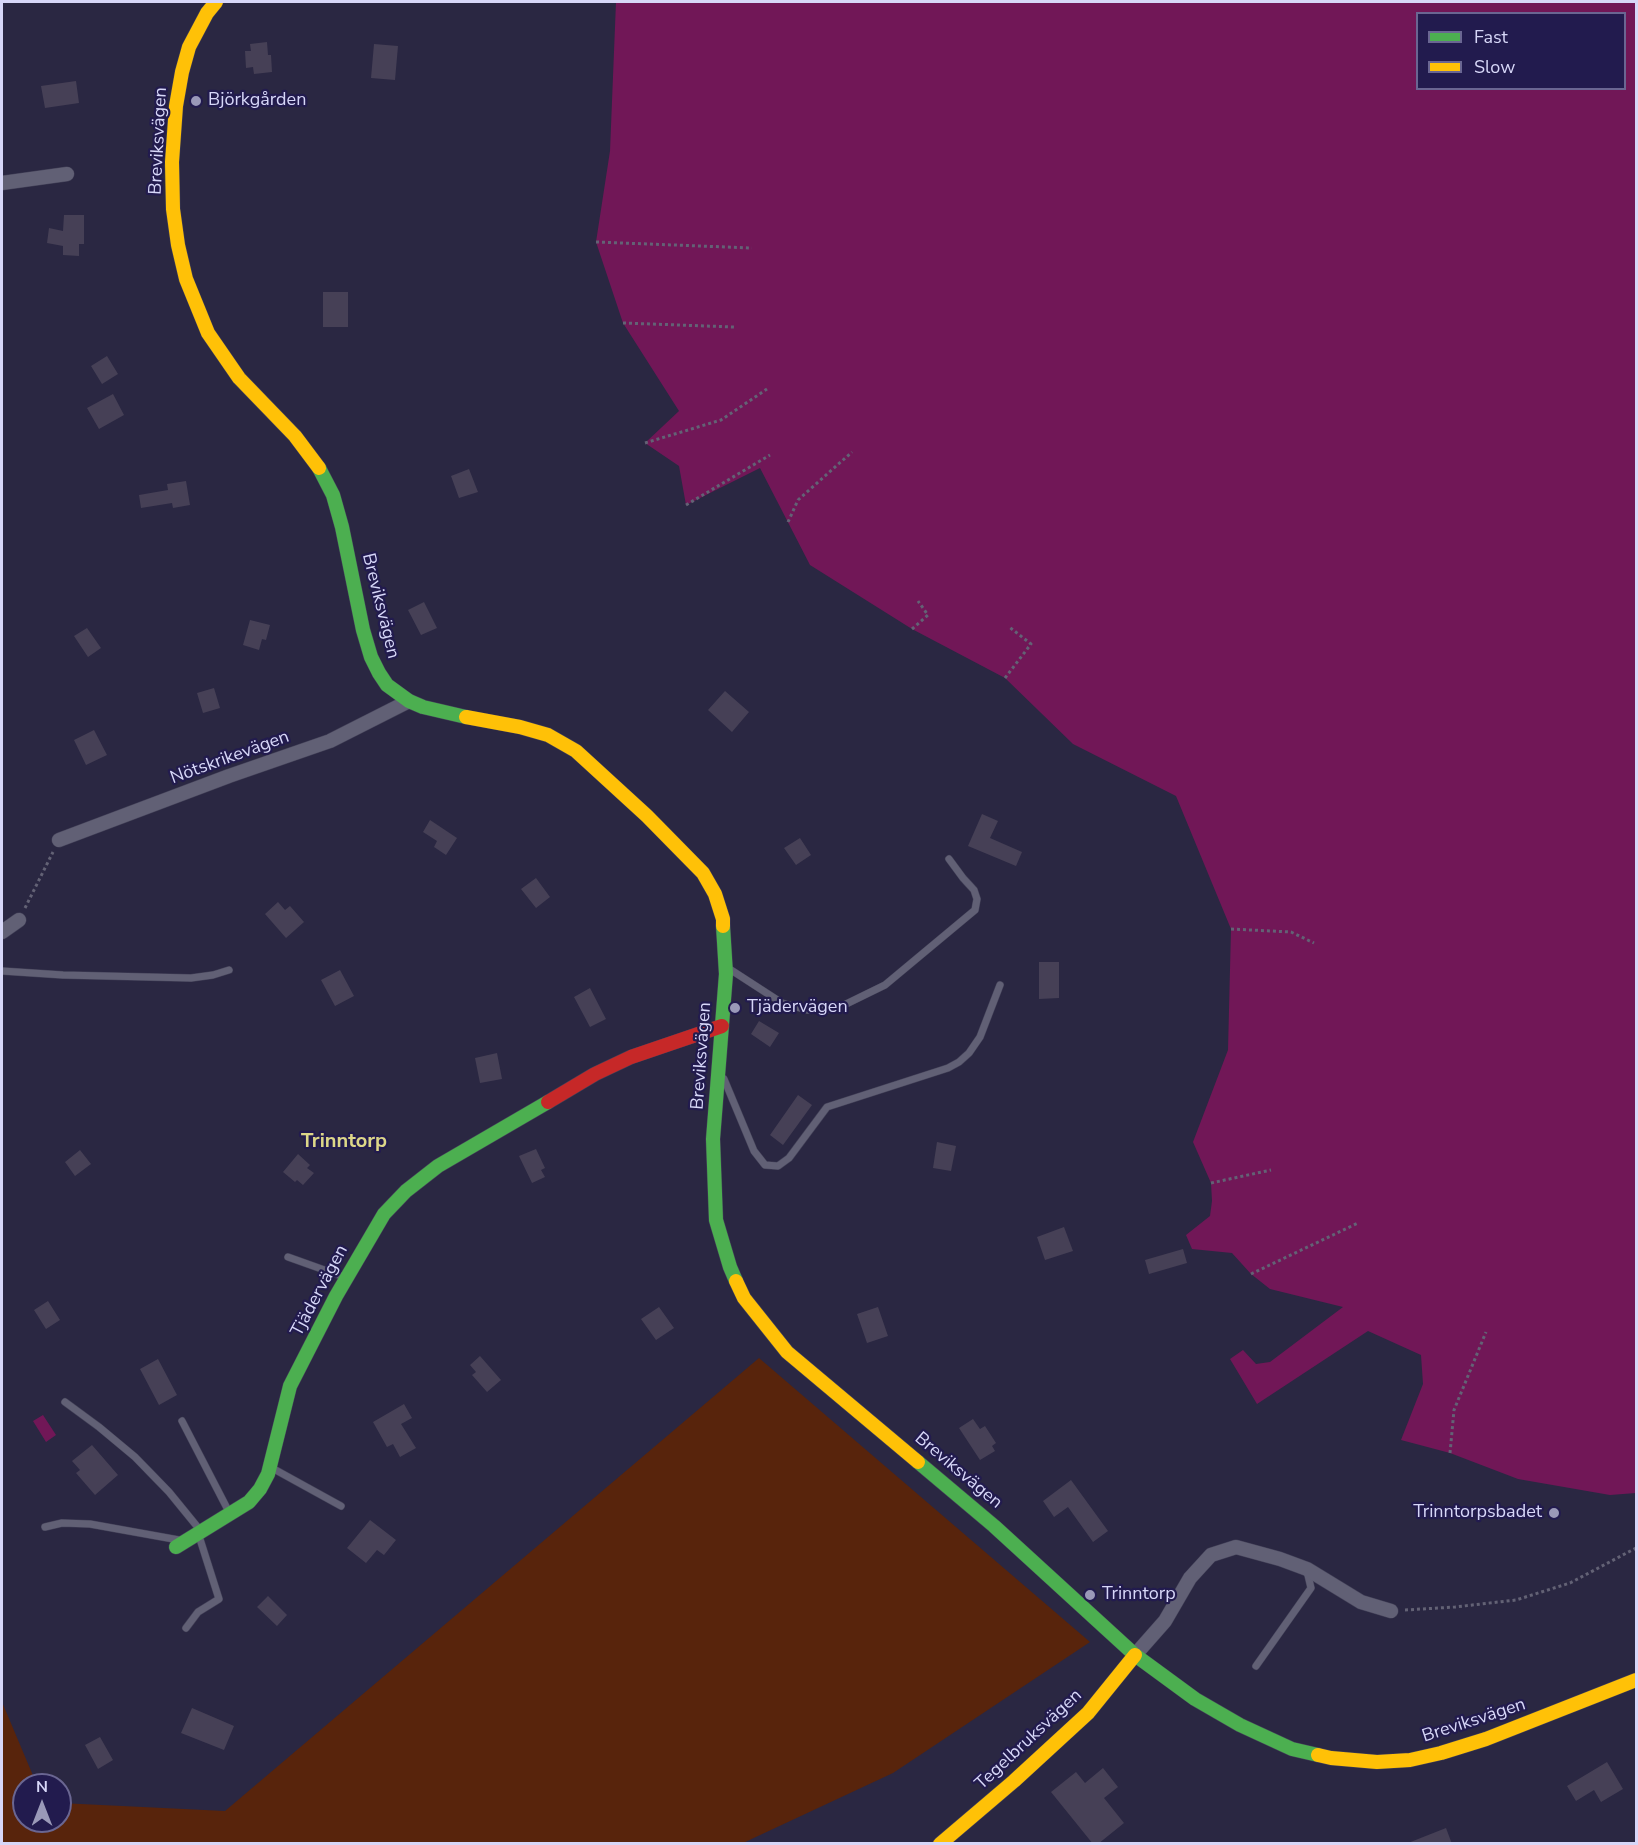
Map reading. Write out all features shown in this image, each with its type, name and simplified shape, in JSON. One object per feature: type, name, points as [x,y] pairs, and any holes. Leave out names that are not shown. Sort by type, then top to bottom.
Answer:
[{"type":"main road","name":"Breviksvägen","points":[[216,2],[207,13],[189,47],[182,72],[176,106],[172,162],[173,209],[178,245],[186,279],[208,333],[222,357],[295,436],[325,478],[333,495],[342,527],[363,630],[371,657],[387,685],[409,701],[445,713],[520,727],[548,735],[576,752],[647,816],[703,873],[715,894],[723,919],[726,967],[713,1139],[716,1220],[730,1267],[744,1298],[787,1352],[994,1526],[1136,1655],[1195,1699],[1240,1725],[1292,1749],[1331,1758],[1377,1762],[1410,1760],[1441,1753],[1506,1731],[1636,1680]]},
{"type":"main road","name":"Tjädervägen","points":[[180,1544],[249,1502],[260,1489],[268,1474],[290,1386],[346,1278],[384,1214],[406,1191],[438,1166],[595,1074],[631,1057],[722,1026]]},
{"type":"main road","name":"Tegelbruksvägen","points":[[940,1844],[1014,1781],[1088,1713],[1136,1655]]},
{"type":"street","points":[[2,183],[67,174]]},
{"type":"street","name":"Nötskrikevägen","points":[[59,840],[330,741],[409,701]]},
{"type":"street","points":[[2,932],[19,920]]},
{"type":"street","points":[[1136,1655],[1165,1621],[1190,1578],[1211,1555],[1236,1547],[1307,1569],[1361,1602],[1391,1611]]},
{"type":"lane","points":[[726,967],[782,1003],[807,1010],[840,1007],[876,990],[975,910],[977,899],[974,890],[949,859]]},
{"type":"lane","points":[[2,971],[191,978],[229,970]]},
{"type":"lane","points":[[718,1066],[754,1151],[765,1165],[778,1166],[789,1158],[827,1107],[948,1068],[959,1062],[969,1053],[980,1037],[1000,985]]},
{"type":"lane","points":[[288,1257],[346,1278]]},
{"type":"lane","points":[[65,1402],[99,1426],[135,1457],[169,1492],[200,1533],[219,1599],[198,1612],[186,1628]]},
{"type":"lane","points":[[182,1421],[231,1514]]},
{"type":"lane","points":[[270,1466],[341,1506]]},
{"type":"lane","points":[[45,1527],[62,1523],[90,1524],[180,1544]]},
{"type":"lane","points":[[1256,1666],[1311,1588],[1307,1569]]},
{"type":"path","points":[[596,242],[752,248]]},
{"type":"path","points":[[624,323],[734,327]]},
{"type":"path","points":[[645,443],[721,420],[767,389]]},
{"type":"path","points":[[788,522],[798,500],[852,452]]},
{"type":"path","points":[[686,506],[770,455]]},
{"type":"path","points":[[912,629],[928,615],[918,601]]},
{"type":"path","points":[[1005,678],[1031,644],[1008,626]]},
{"type":"path","points":[[19,920],[59,840]]},
{"type":"path","points":[[1231,929],[1291,932],[1314,943]]},
{"type":"path","points":[[1211,1183],[1271,1170]]},
{"type":"path","points":[[1251,1274],[1358,1223]]},
{"type":"path","points":[[1450,1454],[1454,1410],[1486,1332]]},
{"type":"path","points":[[1391,1611],[1516,1600],[1570,1583],[1636,1548]]},
{"type":"shaded area","points":[[616,2],[1636,2],[1636,1493],[1610,1495],[1518,1479],[1450,1453],[1401,1440],[1423,1384],[1421,1355],[1368,1331],[1257,1404],[1230,1359],[1243,1350],[1256,1364],[1270,1362],[1343,1307],[1270,1289],[1251,1274],[1232,1253],[1192,1249],[1186,1235],[1210,1216],[1211,1183],[1193,1142],[1228,1050],[1231,929],[1176,796],[1073,744],[1005,678],[912,629],[810,565],[760,468],[686,505],[679,466],[645,443],[679,411],[623,323],[596,242],[610,151]]},
{"type":"shaded area","points":[[759,1358],[1090,1642],[893,1773],[743,1843],[2,1843],[2,1702],[32,1773],[12,1773],[12,1833],[72,1833],[72,1804],[225,1811]]},
{"type":"shaded area","points":[[43,1415],[56,1435],[46,1442],[33,1421]]},
{"type":"building","points":[[267,42],[268,55],[271,55],[272,72],[254,74],[253,67],[246,68],[245,51],[251,51],[250,44]]},
{"type":"building","points":[[374,44],[398,46],[395,80],[371,78]]},
{"type":"building","points":[[76,81],[79,103],[45,108],[41,86]]},
{"type":"building","points":[[64,215],[84,215],[84,244],[79,244],[79,256],[63,255],[63,246],[47,243],[49,228],[63,231]]},
{"type":"building","points":[[323,292],[348,292],[348,327],[323,327]]},
{"type":"building","points":[[107,356],[118,374],[102,384],[91,366]]},
{"type":"building","points":[[113,394],[124,415],[99,429],[87,408]]},
{"type":"building","points":[[469,469],[478,492],[459,498],[451,476]]},
{"type":"building","points":[[186,481],[190,505],[173,508],[172,503],[141,508],[139,495],[168,490],[167,484]]},
{"type":"building","points":[[424,602],[437,628],[421,635],[408,610]]},
{"type":"building","points":[[250,620],[270,625],[266,640],[262,639],[259,650],[243,645]]},
{"type":"building","points":[[87,628],[101,648],[88,657],[74,636]]},
{"type":"building","points":[[214,688],[220,708],[203,713],[197,693]]},
{"type":"building","points":[[725,691],[749,712],[732,732],[708,710]]},
{"type":"building","points":[[94,730],[107,755],[86,765],[74,740]]},
{"type":"building","points":[[982,814],[998,821],[990,838],[1022,852],[1016,866],[968,846]]},
{"type":"building","points":[[430,820],[457,838],[446,855],[434,847],[437,841],[423,832]]},
{"type":"building","points":[[800,838],[811,855],[796,865],[784,848]]},
{"type":"building","points":[[536,878],[550,897],[536,908],[521,889]]},
{"type":"building","points":[[278,902],[285,910],[290,906],[304,922],[286,938],[265,914]]},
{"type":"building","points":[[1039,962],[1059,962],[1059,998],[1039,999]]},
{"type":"building","points":[[340,970],[354,996],[335,1006],[321,980]]},
{"type":"building","points":[[590,988],[606,1019],[590,1027],[574,997]]},
{"type":"building","points":[[759,1021],[779,1033],[770,1047],[751,1034]]},
{"type":"building","points":[[497,1053],[502,1079],[480,1083],[475,1058]]},
{"type":"building","points":[[798,1095],[812,1105],[783,1145],[770,1135]]},
{"type":"building","points":[[937,1142],[956,1146],[951,1171],[933,1168]]},
{"type":"building","points":[[536,1149],[545,1168],[541,1170],[545,1177],[532,1183],[519,1156]]},
{"type":"building","points":[[80,1150],[91,1164],[75,1176],[65,1162]]},
{"type":"building","points":[[298,1154],[310,1165],[307,1168],[314,1173],[303,1185],[297,1180],[295,1182],[283,1172]]},
{"type":"building","points":[[1064,1227],[1073,1251],[1045,1260],[1037,1237]]},
{"type":"building","points":[[1183,1249],[1187,1263],[1149,1274],[1145,1260]]},
{"type":"building","points":[[48,1301],[60,1320],[46,1329],[34,1310]]},
{"type":"building","points":[[659,1307],[674,1328],[656,1340],[641,1319]]},
{"type":"building","points":[[878,1307],[888,1336],[867,1343],[857,1314]]},
{"type":"building","points":[[480,1356],[501,1380],[487,1392],[472,1375],[476,1372],[470,1365]]},
{"type":"building","points":[[158,1359],[177,1395],[159,1405],[140,1369]]},
{"type":"building","points":[[404,1404],[412,1418],[401,1424],[416,1448],[400,1457],[393,1444],[387,1447],[373,1422]]},
{"type":"building","points":[[973,1419],[980,1429],[985,1426],[996,1443],[992,1446],[995,1451],[980,1460],[959,1428]]},
{"type":"building","points":[[92,1445],[118,1475],[95,1495],[76,1473],[80,1470],[72,1461]]},
{"type":"building","points":[[1071,1480],[1108,1531],[1093,1542],[1068,1507],[1054,1517],[1043,1501]]},
{"type":"building","points":[[370,1520],[396,1540],[384,1555],[377,1550],[366,1563],[347,1548]]},
{"type":"building","points":[[268,1596],[287,1615],[277,1626],[257,1607]]},
{"type":"building","points":[[192,1708],[234,1726],[224,1750],[181,1733]]},
{"type":"building","points":[[100,1737],[113,1760],[98,1769],[85,1745]]},
{"type":"building","points":[[1607,1762],[1623,1789],[1601,1802],[1594,1790],[1576,1801],[1567,1786]]},
{"type":"building","points":[[1103,1768],[1118,1787],[1104,1798],[1124,1823],[1098,1844],[1093,1844],[1051,1792],[1076,1772],[1085,1783]]},
{"type":"building","points":[[1446,1828],[1452,1844],[1408,1844],[1408,1843]]},
{"type":"traffic: fast","points":[[319,468],[333,495],[342,527],[363,630],[371,657],[379,673],[387,685],[409,701],[423,707],[466,717]]},
{"type":"traffic: fast","points":[[723,926],[726,974],[713,1139],[716,1220],[736,1281]]},
{"type":"traffic: fast","points":[[176,1547],[249,1502],[260,1489],[268,1474],[290,1386],[336,1296],[384,1214],[406,1191],[438,1166],[548,1102]]},
{"type":"traffic: fast","points":[[918,1462],[994,1526],[1135,1655],[1195,1699],[1240,1725],[1292,1749],[1318,1755]]},
{"type":"traffic: slow","points":[[216,2],[207,13],[189,47],[176,106],[172,162],[173,209],[178,245],[186,279],[208,333],[239,378],[295,436],[319,468]]},
{"type":"traffic: slow","points":[[466,717],[520,727],[548,735],[576,751],[647,816],[703,873],[715,894],[723,926]]},
{"type":"traffic: slow","points":[[736,1281],[744,1298],[787,1352],[918,1462]]},
{"type":"traffic: slow","points":[[940,1844],[1014,1781],[1088,1713],[1135,1655]]},
{"type":"traffic: slow","points":[[1318,1755],[1377,1762],[1410,1760],[1441,1753],[1486,1739],[1636,1680]]},
{"type":"traffic: jam","points":[[548,1102],[595,1074],[631,1057],[722,1026]]},
{"type":"place","name":"Björkgården","points":[[196,101]]},
{"type":"place","name":"Tjädervägen","points":[[735,1008]]},
{"type":"place","name":"Trinntorpsbadet","points":[[1554,1513]]},
{"type":"place","name":"Trinntorp","points":[[1090,1595]]},
{"type":"district","name":"Trinntorp","points":[[344,1142]]}]
